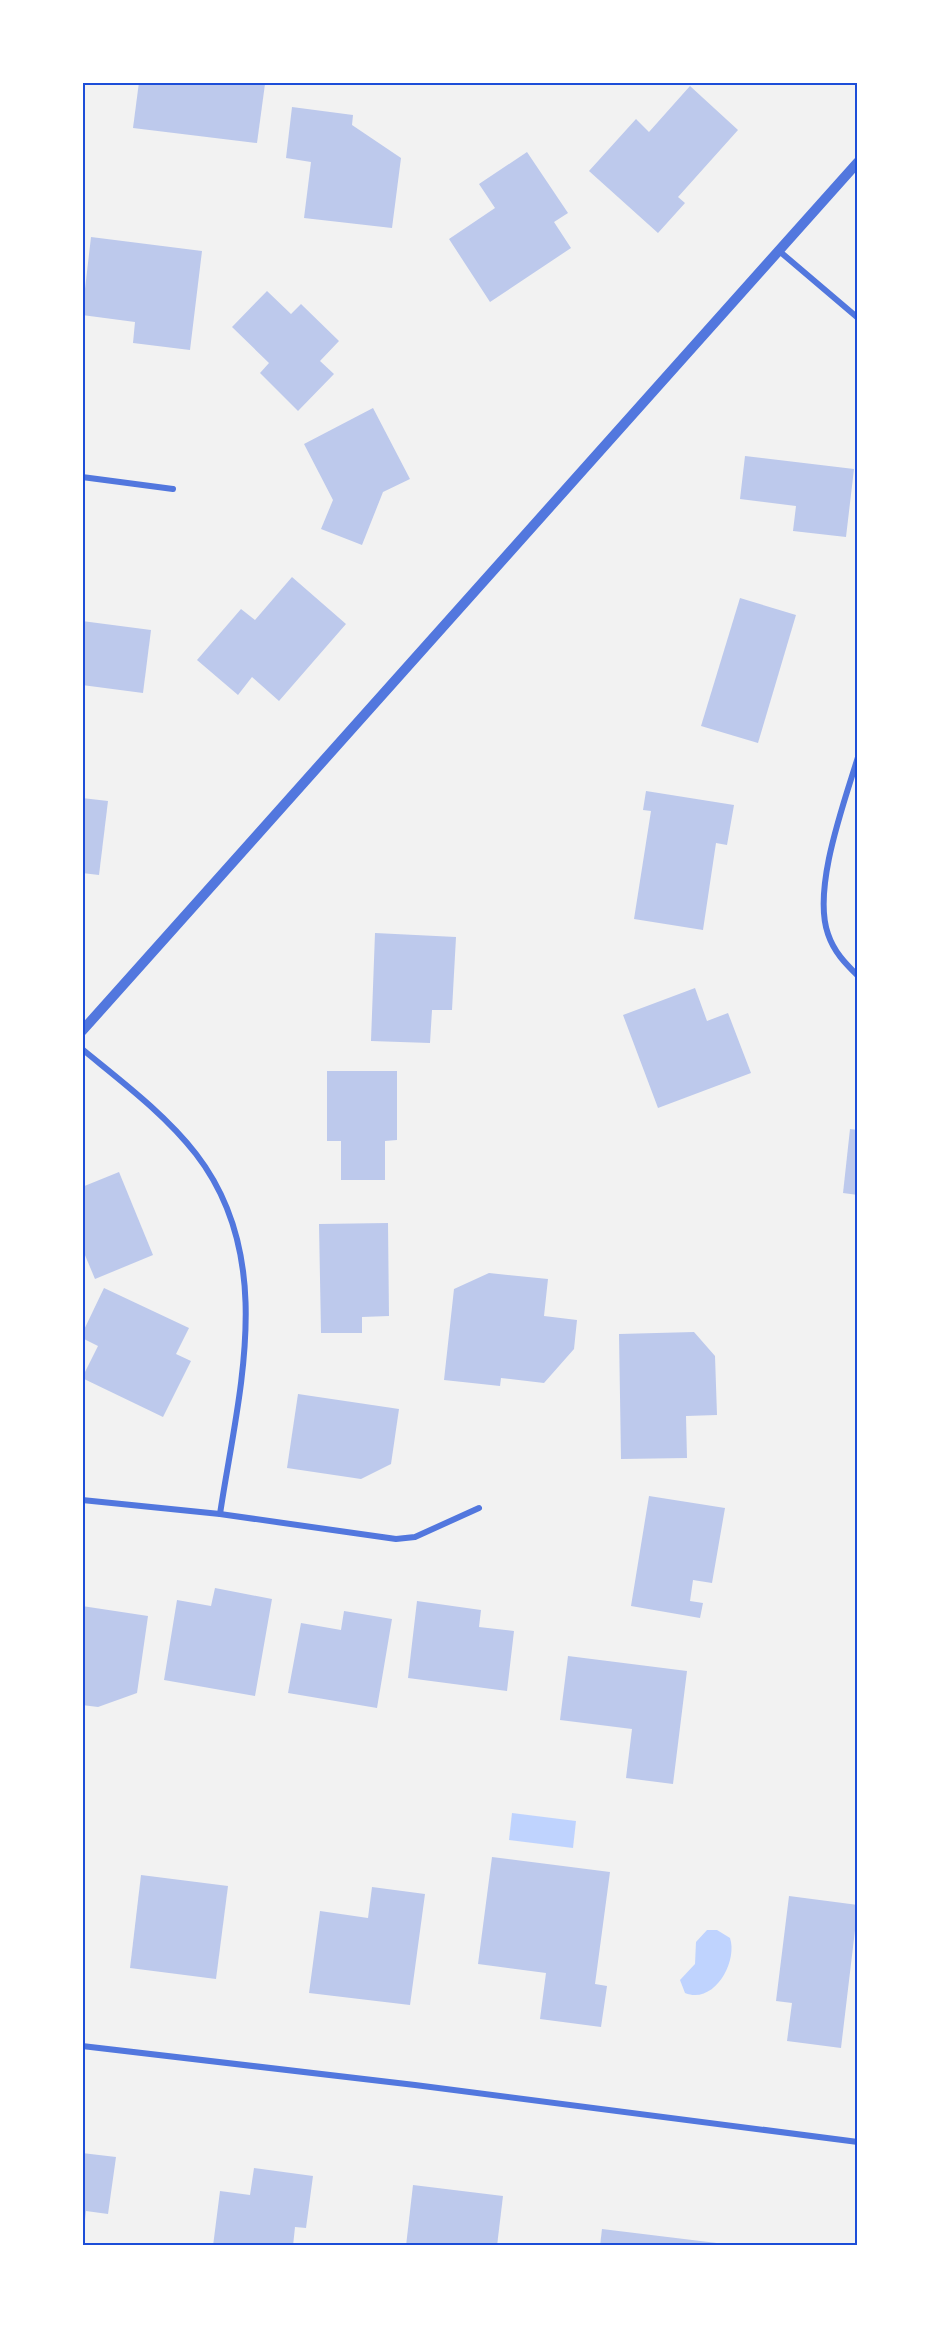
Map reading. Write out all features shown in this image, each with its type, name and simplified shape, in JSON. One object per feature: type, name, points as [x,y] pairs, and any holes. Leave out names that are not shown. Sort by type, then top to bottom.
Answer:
[{"type":"street","points":[[82,1031],[858,162]]},
{"type":"street","points":[[778,250],[858,318]]},
{"type":"street","points":[[82,477],[173,489]]},
{"type":"street","points":[[858,757],[837,824],[824,892],[827,933],[837,954],[858,976]]},
{"type":"street","points":[[82,1049],[164,1120],[195,1153],[212,1177],[226,1205],[236,1236],[245,1268],[246,1342],[220,1514]]},
{"type":"street","points":[[82,1500],[220,1514],[396,1539],[415,1537],[479,1508]]},
{"type":"street","points":[[82,2046],[415,2085],[858,2142]]},
{"type":"water","points":[[512,1813],[576,1821],[573,1848],[509,1840]]},
{"type":"water","points":[[707,1930],[717,1930],[730,1938],[732,1948],[727,1969],[714,1987],[705,1993],[696,1995],[685,1993],[680,1980],[695,1964],[696,1942]]},
{"type":"building","points":[[139,82],[265,84],[257,143],[133,128]]},
{"type":"building","points":[[690,86],[738,130],[678,197],[685,203],[658,233],[589,171],[636,119],[649,132]]},
{"type":"building","points":[[292,107],[353,115],[352,125],[401,158],[392,228],[304,218],[311,162],[286,158]]},
{"type":"building","points":[[527,152],[568,213],[554,222],[571,248],[490,302],[449,239],[495,208],[479,184]]},
{"type":"building","points":[[91,237],[202,251],[190,350],[133,343],[135,322],[82,315]]},
{"type":"building","points":[[267,291],[291,314],[301,304],[339,341],[320,361],[334,374],[298,411],[260,373],[269,363],[232,327]]},
{"type":"building","points":[[373,408],[410,479],[383,492],[362,545],[321,529],[333,500],[304,444]]},
{"type":"building","points":[[745,456],[854,469],[846,537],[793,531],[796,506],[740,499]]},
{"type":"building","points":[[292,577],[346,624],[279,701],[252,677],[238,695],[197,660],[241,609],[255,620]]},
{"type":"building","points":[[740,598],[796,615],[758,743],[701,726]]},
{"type":"building","points":[[82,621],[151,630],[143,693],[82,685]]},
{"type":"building","points":[[646,791],[734,805],[727,845],[716,843],[703,930],[634,919],[651,811],[643,810]]},
{"type":"building","points":[[82,798],[108,801],[99,875],[82,873]]},
{"type":"building","points":[[375,933],[456,937],[452,1010],[432,1010],[430,1043],[371,1041]]},
{"type":"building","points":[[695,988],[707,1021],[728,1013],[751,1073],[658,1108],[623,1015]]},
{"type":"building","points":[[327,1071],[397,1071],[397,1140],[385,1141],[385,1180],[341,1180],[341,1141],[327,1141]]},
{"type":"building","points":[[850,1129],[858,1130],[858,1195],[843,1193]]},
{"type":"building","points":[[119,1172],[153,1255],[95,1279],[82,1248],[82,1187]]},
{"type":"building","points":[[388,1223],[389,1316],[362,1317],[362,1333],[321,1333],[319,1224]]},
{"type":"building","points":[[489,1273],[548,1279],[544,1316],[577,1320],[574,1349],[544,1383],[501,1378],[500,1386],[444,1380],[454,1289]]},
{"type":"building","points":[[104,1288],[189,1328],[176,1354],[191,1361],[163,1417],[82,1378],[98,1346],[82,1338],[82,1334]]},
{"type":"building","points":[[694,1332],[715,1356],[717,1415],[686,1416],[687,1458],[621,1459],[619,1334]]},
{"type":"building","points":[[298,1394],[399,1409],[391,1464],[361,1479],[287,1468]]},
{"type":"building","points":[[649,1496],[725,1508],[712,1583],[693,1580],[690,1601],[703,1603],[700,1618],[631,1606]]},
{"type":"building","points":[[215,1588],[272,1599],[255,1696],[164,1680],[177,1600],[211,1606]]},
{"type":"building","points":[[417,1601],[481,1610],[479,1627],[514,1631],[507,1691],[408,1678]]},
{"type":"building","points":[[82,1606],[148,1616],[137,1693],[98,1707],[82,1705]]},
{"type":"building","points":[[344,1611],[392,1619],[377,1708],[288,1693],[301,1623],[341,1630]]},
{"type":"building","points":[[568,1656],[687,1671],[673,1784],[626,1778],[632,1729],[560,1720]]},
{"type":"building","points":[[492,1857],[610,1872],[595,1984],[607,1986],[601,2027],[540,2019],[546,1973],[478,1964]]},
{"type":"building","points":[[141,1875],[228,1886],[216,1979],[130,1968]]},
{"type":"building","points":[[372,1887],[425,1894],[410,2005],[309,1993],[320,1911],[368,1918]]},
{"type":"building","points":[[789,1896],[858,1905],[841,2048],[787,2041],[792,2003],[776,2001]]},
{"type":"building","points":[[82,2153],[116,2157],[108,2214],[86,2211],[84,2229]]},
{"type":"building","points":[[254,2168],[313,2176],[306,2228],[295,2227],[293,2246],[213,2246],[220,2191],[250,2195]]},
{"type":"building","points":[[413,2185],[503,2196],[497,2246],[406,2246]]},
{"type":"building","points":[[602,2229],[725,2244],[725,2246],[600,2246]]}]
